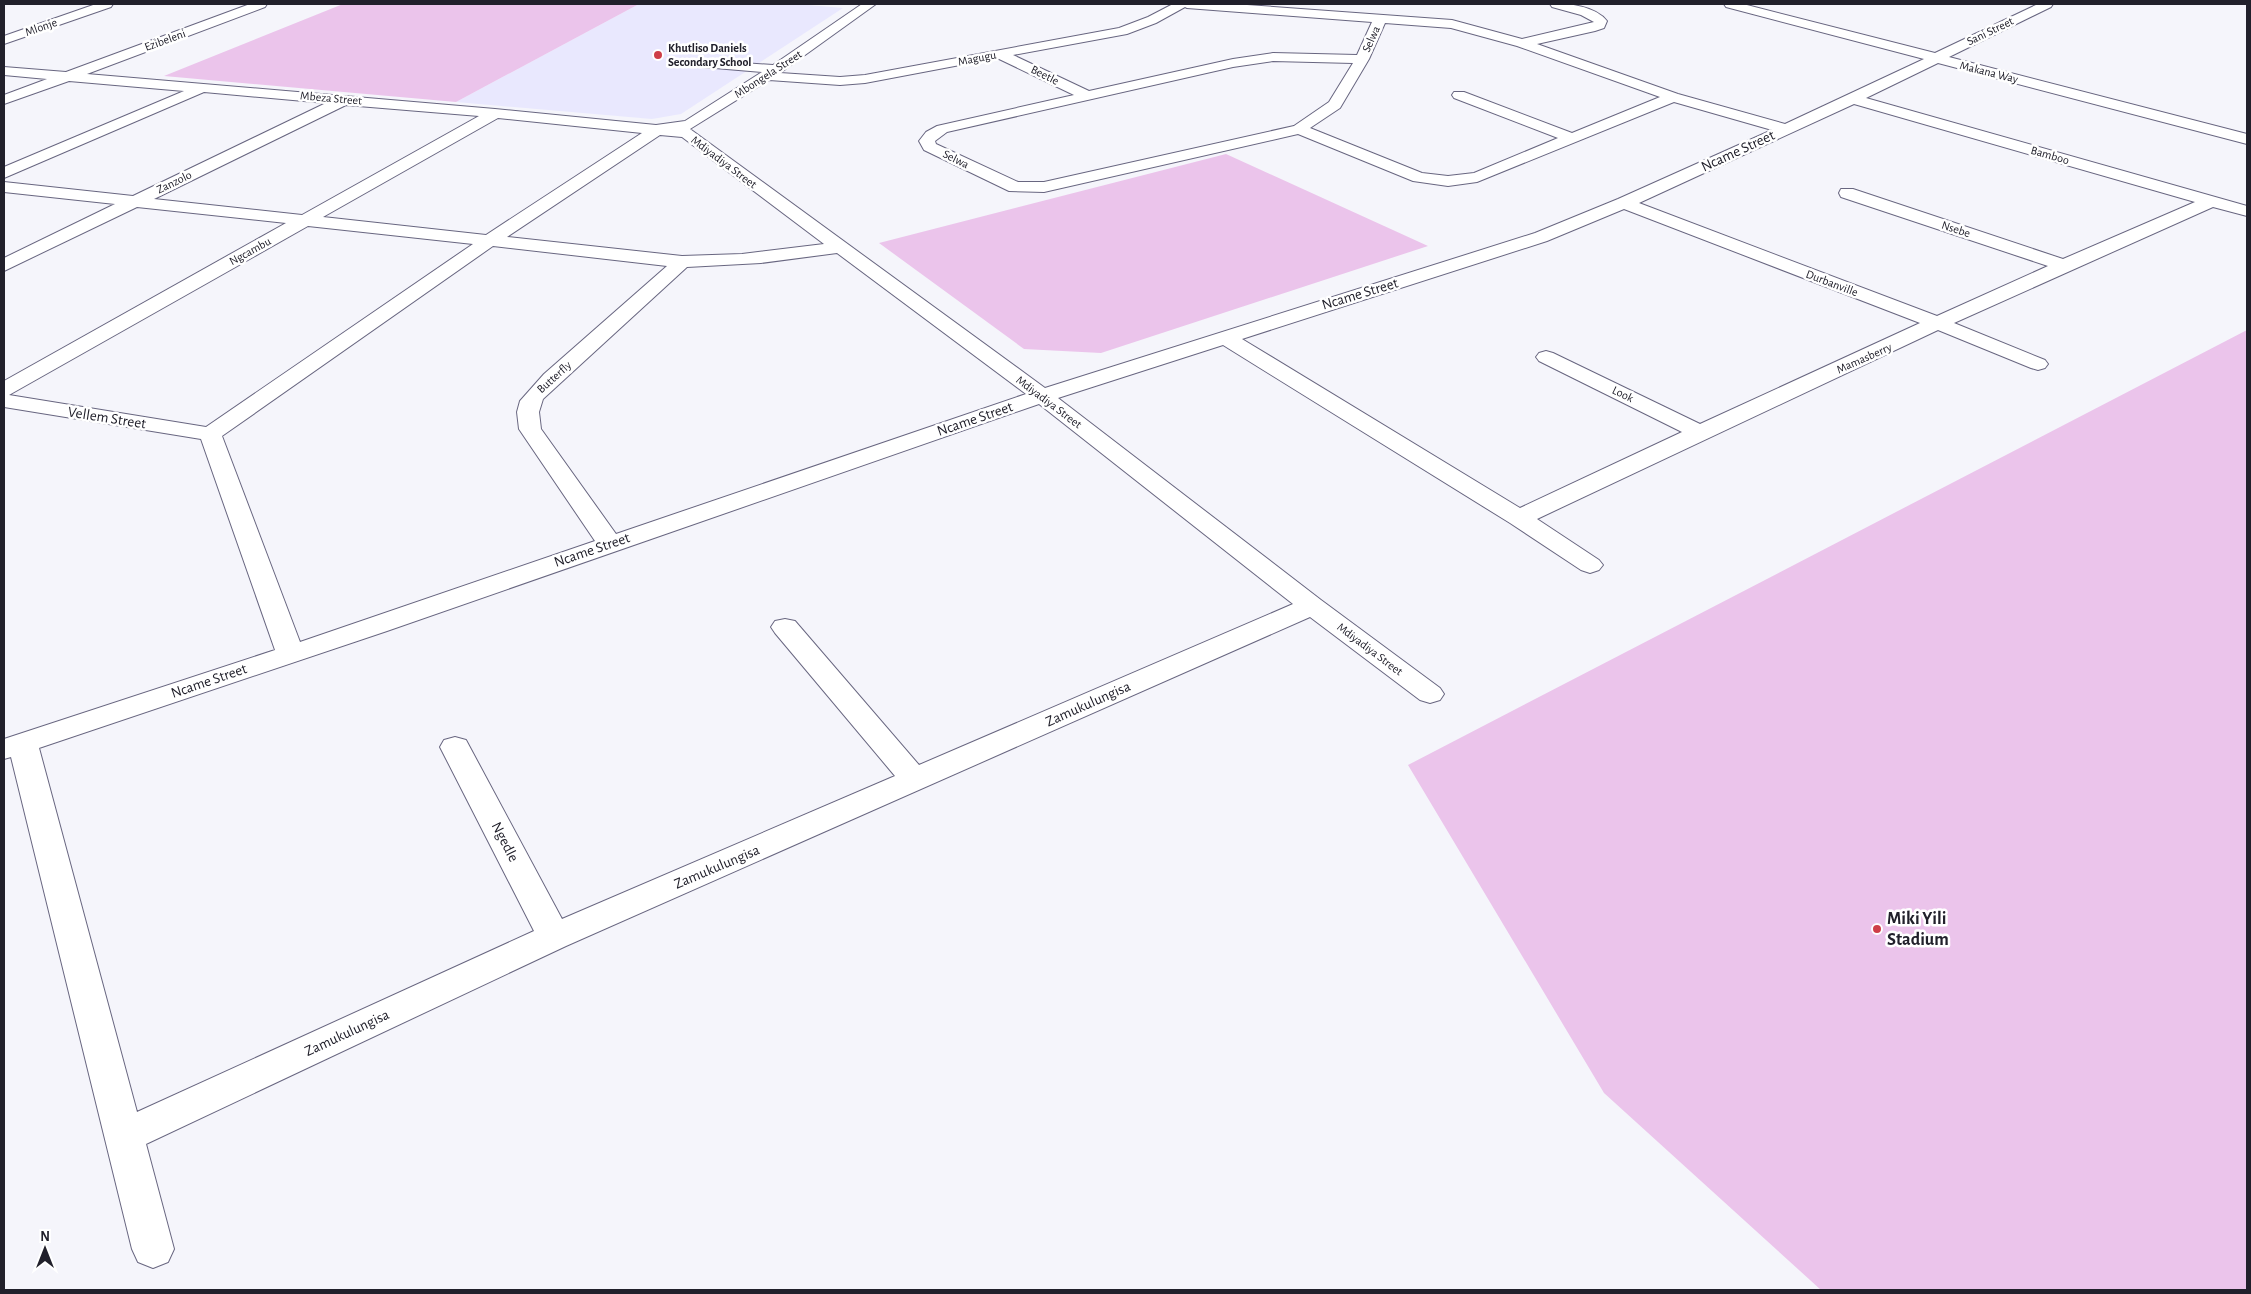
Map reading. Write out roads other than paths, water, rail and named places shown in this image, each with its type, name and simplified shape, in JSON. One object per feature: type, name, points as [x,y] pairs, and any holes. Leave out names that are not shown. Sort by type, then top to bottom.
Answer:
[{"type":"street","name":"Mlonje","points":[[4,40],[107,4]]},
{"type":"street","name":"Ezibeleni","points":[[4,100],[261,4]]},
{"type":"street","name":"Mbongela Street","points":[[659,130],[688,124],[771,73],[870,4]]},
{"type":"street","name":"Magugu","points":[[703,63],[840,81],[865,79],[1140,26],[1182,4]]},
{"type":"street","points":[[1187,4],[1452,24],[1522,44],[1673,96],[1785,129]]},
{"type":"street","points":[[1522,44],[1590,28],[1599,25],[1601,21],[1585,12],[1556,4]]},
{"type":"street","name":"Makana Way","points":[[1730,4],[2247,139]]},
{"type":"street","name":"Sani Street","points":[[1934,58],[2047,4]]},
{"type":"street","name":"Selwa","points":[[1362,59],[1300,56],[1257,58],[942,129],[931,135],[927,141],[930,147],[1004,183],[1031,187],[1067,182],[1299,129],[1336,105],[1362,59],[1380,19]]},
{"type":"street","name":"Beetle","points":[[999,54],[1090,97]]},
{"type":"street","name":"Ncame Street","points":[[13,746],[609,543],[666,526],[1042,396],[1541,238],[1624,203],[1853,99],[1934,58]]},
{"type":"street","name":"Mbeza Street","points":[[4,71],[496,113],[659,130]]},
{"type":"street","points":[[4,173],[205,87]]},
{"type":"street","points":[[1459,95],[1572,138]]},
{"type":"street","points":[[1299,129],[1419,178],[1448,181],[1477,177],[1673,96]]},
{"type":"street","name":"Bamboo","points":[[1853,99],[2247,211]]},
{"type":"street","name":"Zanzolo","points":[[4,265],[344,100]]},
{"type":"street","name":"Ngcambu","points":[[4,390],[496,113]]},
{"type":"street","points":[[290,653],[210,434],[492,239],[659,130]]},
{"type":"street","name":"Mdiyadiya Street","points":[[659,130],[686,133],[1042,396],[1312,606],[1430,694]]},
{"type":"street","points":[[4,187],[492,239],[682,262],[718,262],[767,258],[840,248]]},
{"type":"street","name":"Nsebe","points":[[1848,194],[2064,265]]},
{"type":"street","name":"Mamasberry","points":[[1519,518],[1700,432],[1940,324],[2064,265],[2211,201]]},
{"type":"street","name":"Durbanville","points":[[1624,203],[1940,324],[2038,364]]},
{"type":"street","name":"Butterfly","points":[[609,543],[530,429],[527,410],[534,395],[551,378],[682,262]]},
{"type":"street","points":[[1225,337],[1519,518],[1590,565]]},
{"type":"street","name":"Look","points":[[1546,357],[1700,432]]},
{"type":"street","name":"Vellem Street","points":[[4,402],[210,434]]},
{"type":"street","name":"Zamukulungisa","points":[[125,1135],[554,937],[1312,606]]},
{"type":"street","points":[[785,626],[915,780]]},
{"type":"street","points":[[13,746],[125,1135],[153,1249]]},
{"type":"street","name":"Ngedle","points":[[456,747],[554,937]]},
{"type":"place","name":"Khutliso Daniels Secondary School","points":[[658,55]]},
{"type":"place","name":"Miki Yili Stadium","points":[[1877,929]]}]
